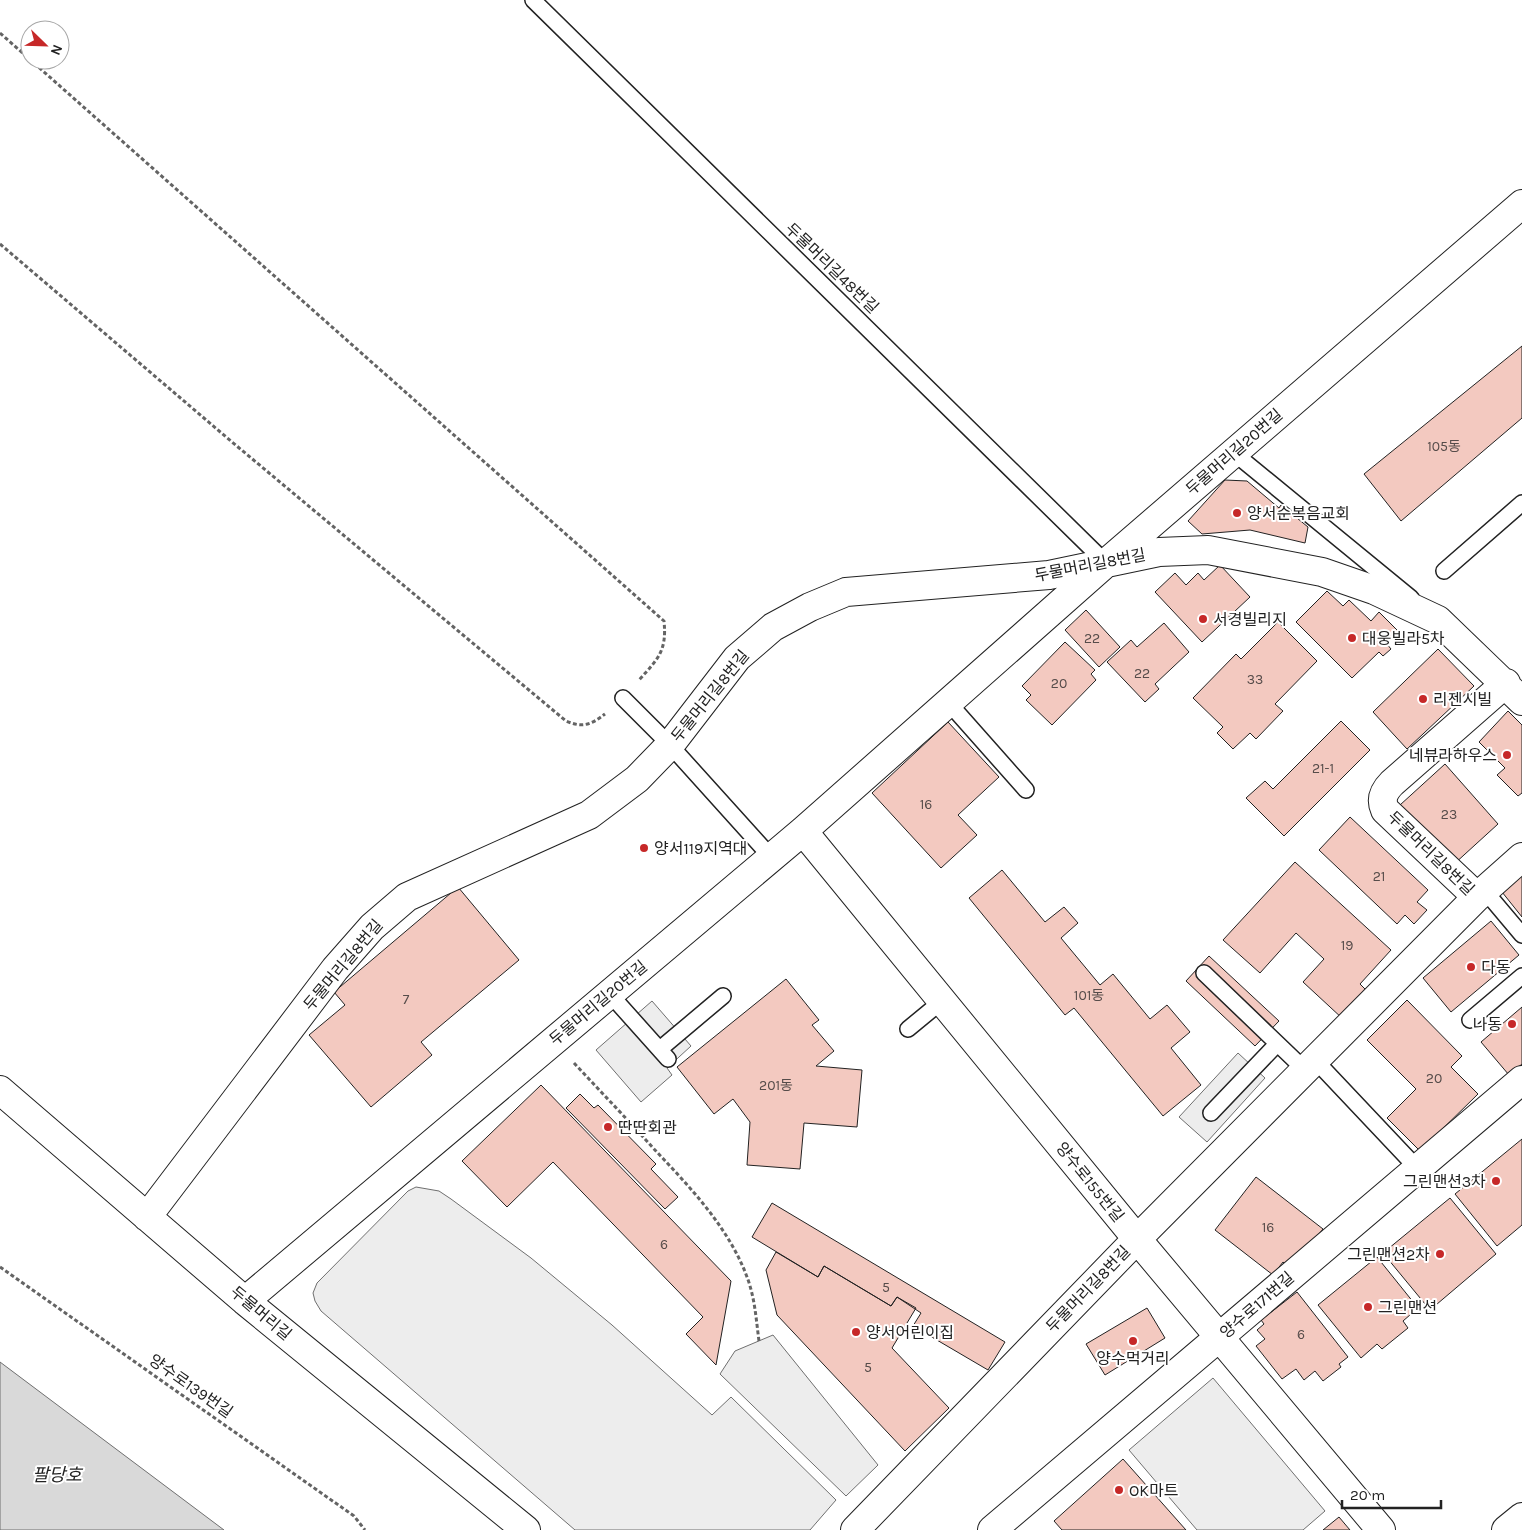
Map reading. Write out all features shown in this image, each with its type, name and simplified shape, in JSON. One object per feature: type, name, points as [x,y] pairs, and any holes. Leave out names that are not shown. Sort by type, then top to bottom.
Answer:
[{"type":"street","name":"두물머리길20번길","points":[[245,1301],[803,830],[1106,563],[1522,204]]},
{"type":"street","name":"두물머리길8번길","points":[[147,1218],[335,969],[372,927],[407,897],[589,815],[637,779],[670,745],[737,658],[773,627],[810,607],[846,592],[1048,575],[1159,552],[1208,550],[1322,572],[1374,590],[1438,620],[1514,692],[1392,783],[1386,789],[1382,803],[1385,810],[1481,894]]},
{"type":"street","name":"양수로155번길","points":[[803,830],[1136,1239],[1381,1530]]},
{"type":"street","name":"두물머리길8번길","points":[[864,1527],[1136,1239],[1481,894],[1522,858]]},
{"type":"street","name":"양수로171번길","points":[[992,1530],[1522,1080]]},
{"type":"street","name":"두물머리길","points":[[0,1090],[245,1301],[526,1530]]},
{"type":"street","points":[[1506,1530],[1522,1517]]},
{"type":"lane","name":"두물머리길48번길","points":[[533,0],[1106,563]]},
{"type":"lane","points":[[1234,452],[1438,620]]},
{"type":"lane","points":[[1444,571],[1522,503]]},
{"type":"lane","points":[[624,698],[670,745],[771,857]]},
{"type":"lane","points":[[948,702],[1026,790]]},
{"type":"lane","name":"두물머리길8번길","points":[[1481,894],[1522,935]]},
{"type":"lane","points":[[1204,974],[1278,1044],[1310,1065],[1417,1168]]},
{"type":"lane","points":[[1470,1020],[1522,976]]},
{"type":"lane","points":[[610,993],[664,1054],[723,996]]},
{"type":"lane","points":[[908,1029],[942,1001]]},
{"type":"lane","points":[[1211,1113],[1278,1044]]},
{"type":"path","points":[[0,33],[664,621],[666,640],[660,656],[624,698],[594,722],[580,727],[566,721],[240,449],[0,244]]},
{"type":"path","points":[[554,1040],[679,1176],[713,1217],[732,1246],[747,1277],[754,1302],[759,1341]]},
{"type":"path","name":"양수로139번길","points":[[0,1267],[354,1516],[365,1530]]},
{"type":"shaded area","points":[[652,1001],[691,1046],[667,1068],[672,1075],[641,1102],[596,1050]]},
{"type":"shaded area","points":[[1238,1053],[1265,1078],[1207,1142],[1179,1117]]},
{"type":"shaded area","points":[[416,1187],[439,1191],[531,1258],[612,1325],[712,1415],[731,1397],[836,1500],[810,1530],[575,1530],[321,1311],[315,1301],[313,1293],[317,1283],[408,1191]]},
{"type":"shaded area","points":[[773,1335],[878,1465],[846,1496],[720,1374],[735,1351]]},
{"type":"shaded area","points":[[1213,1378],[1325,1511],[1303,1530],[1197,1530],[1129,1450]]},
{"type":"water","name":"팔당호","points":[[0,1362],[224,1530],[0,1530]]},
{"type":"building","points":[[1522,346],[1522,418],[1401,521],[1364,474]]},
{"type":"building","points":[[1225,480],[1247,481],[1279,508],[1281,505],[1308,527],[1305,543],[1250,530],[1202,534],[1188,521]]},
{"type":"building","name":"서경빌리지","points":[[1220,565],[1250,597],[1202,642],[1155,592],[1175,573],[1186,585],[1198,573],[1204,580]]},
{"type":"building","name":"대웅빌라5차","points":[[1327,591],[1343,606],[1349,600],[1371,621],[1379,612],[1399,632],[1386,643],[1391,649],[1383,656],[1379,652],[1352,678],[1296,622]]},
{"type":"building","points":[[1086,610],[1120,647],[1099,667],[1065,630]]},
{"type":"building","points":[[1278,622],[1317,661],[1275,704],[1283,711],[1256,739],[1250,733],[1233,749],[1217,733],[1223,727],[1193,698],[1236,654],[1241,659]]},
{"type":"building","points":[[1164,623],[1189,652],[1155,684],[1159,689],[1145,702],[1107,662],[1131,640],[1137,647]]},
{"type":"building","points":[[1065,642],[1095,670],[1091,674],[1096,680],[1052,725],[1026,700],[1031,695],[1022,686]]},
{"type":"building","name":"리젠시빌","points":[[1438,649],[1474,686],[1407,749],[1373,712]]},
{"type":"building","name":"네뷰라하우스","points":[[1508,711],[1522,725],[1522,793],[1518,796],[1497,775],[1505,768],[1479,742]]},
{"type":"building","points":[[1341,721],[1370,750],[1284,836],[1246,798],[1265,781],[1273,789]]},
{"type":"building","points":[[948,722],[999,777],[958,815],[977,835],[941,868],[872,793]]},
{"type":"building","points":[[1445,764],[1498,824],[1453,865],[1400,805]]},
{"type":"building","points":[[1350,817],[1428,890],[1417,902],[1427,910],[1414,924],[1405,915],[1397,924],[1319,850]]},
{"type":"building","points":[[1295,862],[1391,950],[1360,984],[1367,991],[1343,1019],[1303,982],[1324,959],[1296,933],[1260,973],[1223,940]]},
{"type":"building","points":[[1002,870],[1045,922],[1064,907],[1078,923],[1061,938],[1100,985],[1113,974],[1150,1019],[1167,1005],[1190,1032],[1171,1048],[1201,1085],[1163,1116],[1074,1008],[1065,1015],[969,898]]},
{"type":"building","points":[[1522,875],[1522,917],[1502,892]]},
{"type":"building","points":[[458,887],[519,960],[421,1042],[432,1055],[371,1107],[309,1035],[345,1005],[334,992]]},
{"type":"building","name":"다동","points":[[1491,921],[1519,955],[1451,1012],[1423,978]]},
{"type":"building","points":[[1209,956],[1279,1021],[1255,1046],[1186,981]]},
{"type":"building","points":[[786,979],[819,1020],[812,1025],[834,1051],[816,1066],[862,1070],[857,1127],[804,1123],[800,1169],[747,1165],[750,1122],[733,1099],[714,1114],[677,1067]]},
{"type":"building","points":[[1407,1000],[1462,1056],[1451,1067],[1478,1094],[1420,1151],[1387,1118],[1416,1089],[1367,1040]]},
{"type":"building","name":"나동","points":[[1522,1007],[1522,1064],[1509,1075],[1481,1042]]},
{"type":"building","points":[[541,1085],[731,1281],[716,1365],[686,1334],[703,1317],[553,1162],[507,1207],[462,1161]]},
{"type":"building","points":[[580,1094],[594,1108],[598,1105],[656,1164],[651,1169],[678,1197],[665,1209],[566,1108]]},
{"type":"building","name":"그린맨션3차","points":[[1522,1139],[1522,1225],[1497,1246],[1455,1194]]},
{"type":"building","points":[[1256,1177],[1323,1229],[1291,1269],[1283,1262],[1273,1275],[1215,1230]]},
{"type":"building","name":"그린맨션2차","points":[[1450,1198],[1496,1254],[1430,1310],[1383,1253]]},
{"type":"building","points":[[772,1203],[1005,1342],[988,1370],[913,1326],[921,1313],[897,1297],[891,1306],[824,1266],[818,1277],[752,1237]]},
{"type":"building","points":[[776,1252],[818,1277],[824,1266],[891,1306],[897,1297],[916,1308],[892,1348],[949,1408],[905,1451],[777,1315],[766,1270]]},
{"type":"building","name":"그린맨션","points":[[1377,1257],[1418,1308],[1403,1321],[1408,1328],[1382,1349],[1377,1344],[1361,1358],[1318,1305]]},
{"type":"building","points":[[1297,1292],[1348,1357],[1339,1364],[1341,1367],[1323,1381],[1315,1371],[1304,1380],[1296,1369],[1282,1379],[1256,1346],[1265,1339],[1257,1330],[1264,1324],[1261,1320]]},
{"type":"building","points":[[1147,1308],[1165,1338],[1105,1375],[1086,1344]]},
{"type":"building","name":"OK마트","points":[[1123,1459],[1186,1530],[1062,1530],[1054,1521]]},
{"type":"building","points":[[1339,1517],[1350,1530],[1323,1530]]},
{"type":"place","name":"양서순복음교회","points":[[1237,513]]},
{"type":"place","name":"서경빌리지","points":[[1203,619]]},
{"type":"place","name":"대웅빌라5차","points":[[1352,638]]},
{"type":"place","name":"리젠시빌","points":[[1423,699]]},
{"type":"place","name":"네뷰라하우스","points":[[1507,755]]},
{"type":"place","name":"양서119지역대","points":[[644,848]]},
{"type":"place","name":"다동","points":[[1471,967]]},
{"type":"place","name":"나동","points":[[1512,1024]]},
{"type":"place","name":"딴딴회관","points":[[608,1127]]},
{"type":"place","name":"그린맨션3차","points":[[1496,1181]]},
{"type":"place","name":"그린맨션2차","points":[[1440,1254]]},
{"type":"place","name":"그린맨션","points":[[1368,1307]]},
{"type":"place","name":"양서어린이집","points":[[856,1332]]},
{"type":"place","name":"양수먹거리","points":[[1133,1341]]},
{"type":"place","name":"OK마트","points":[[1119,1490]]}]
